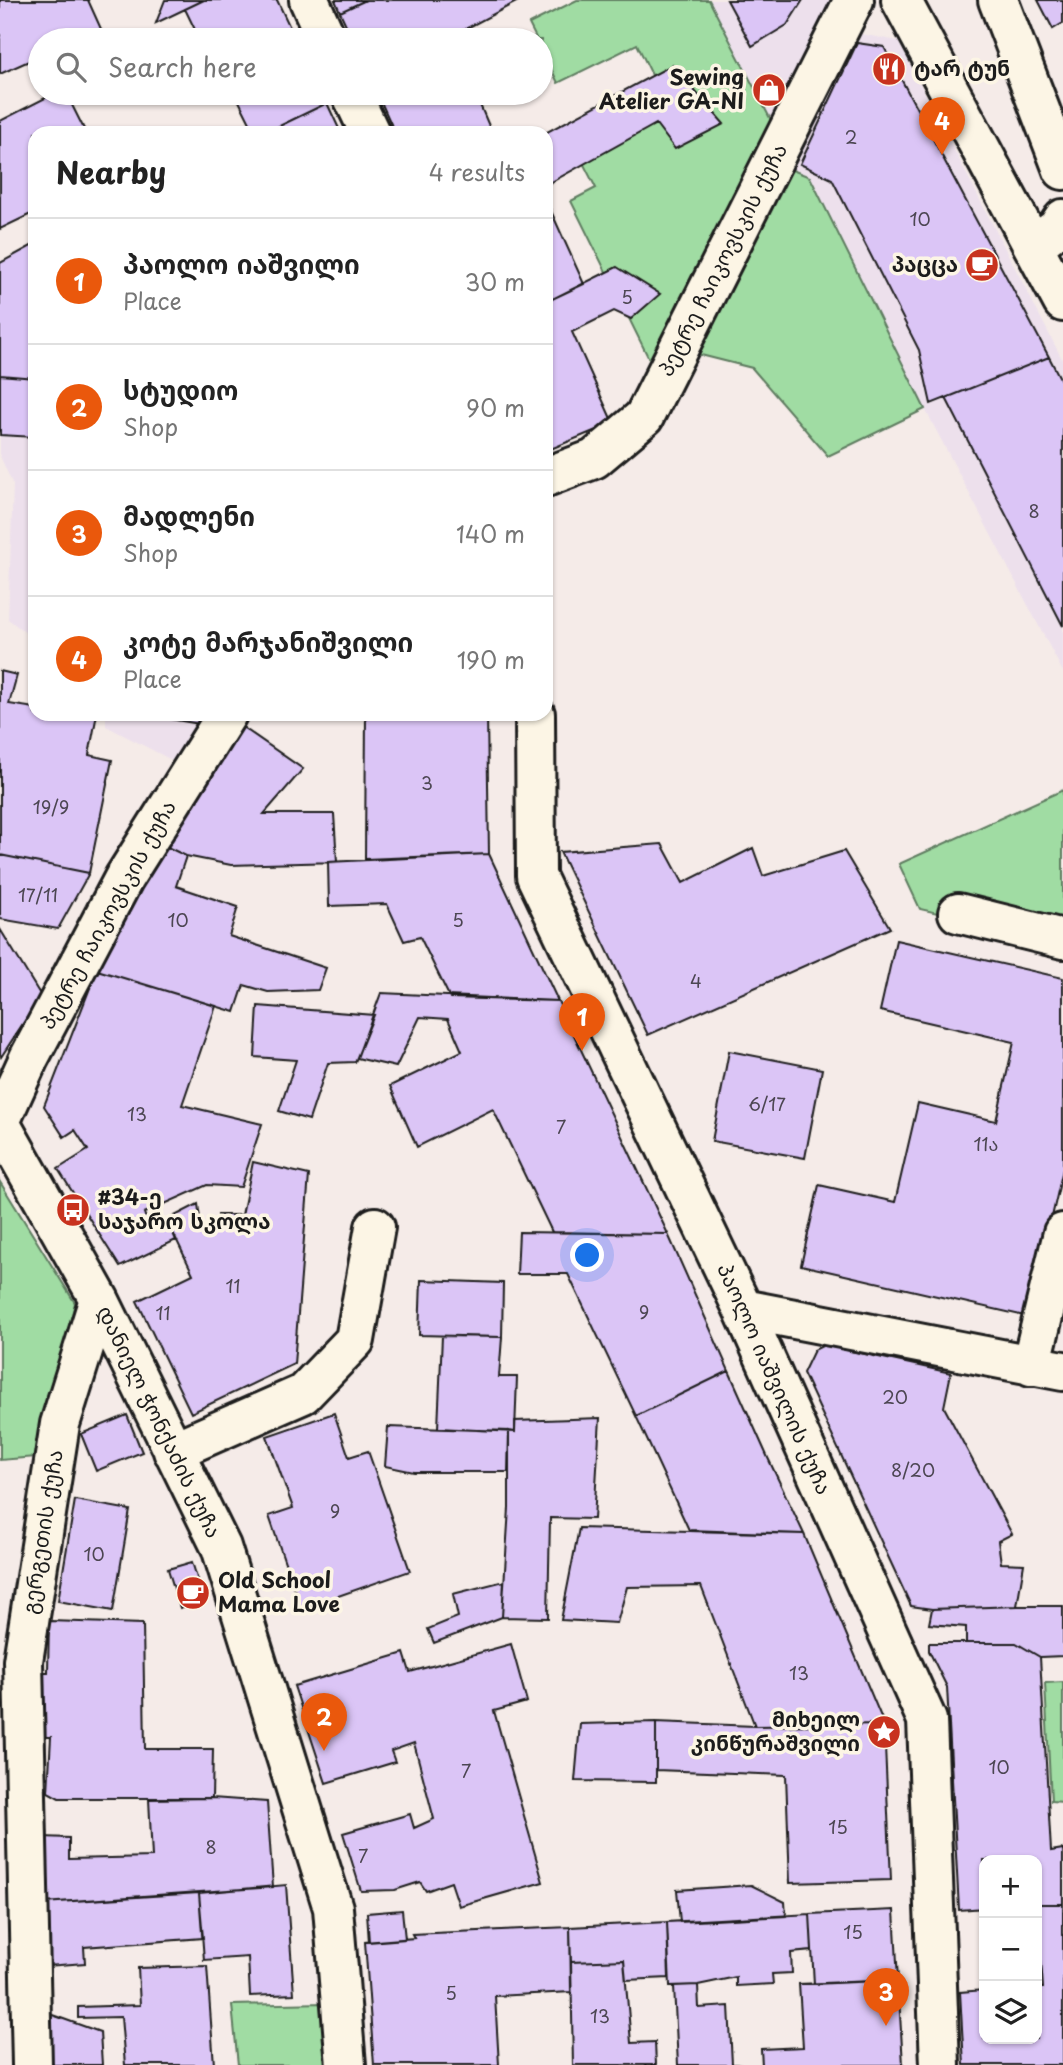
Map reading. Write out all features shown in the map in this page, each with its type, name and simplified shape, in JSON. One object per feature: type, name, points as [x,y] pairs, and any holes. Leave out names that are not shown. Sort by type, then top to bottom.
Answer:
[{"type":"street","points":[[309,0],[322,28]]},
{"type":"street","name":"პეტრე ჩაიკოვსკის ქუჩა","points":[[553,474],[594,459],[644,417],[854,0]]},
{"type":"street","points":[[901,0],[1063,302]]},
{"type":"street","points":[[998,0],[1063,170]]},
{"type":"street","points":[[357,105],[367,126]]},
{"type":"street","points":[[1033,246],[1058,228],[1063,219]]},
{"type":"street","name":"პეტრე ჩაიკოვსკის ქუჩა","points":[[0,1122],[29,1058],[124,878],[223,721]]},
{"type":"street","name":"პაოლო იაშვილის ქუჩა","points":[[535,721],[536,876],[743,1309],[927,1720],[940,2065]]},
{"type":"street","points":[[958,914],[1063,939]]},
{"type":"street","name":"დანიელ ჭონქაძის ქუჩა","points":[[0,1122],[99,1299],[221,1547],[333,1908],[346,2065]]},
{"type":"street","points":[[173,1451],[303,1394],[355,1340],[375,1227]]},
{"type":"street","points":[[743,1309],[1047,1369],[1063,1233]]},
{"type":"street","name":"გერგეთის ქუჩა","points":[[32,2065],[12,1660],[60,1424],[99,1299]]},
{"type":"shaded area","points":[[709,0],[836,0],[774,126]]},
{"type":"shaded area","points":[[850,32],[898,41],[1063,361],[1063,672],[925,409],[811,177],[782,166]]},
{"type":"shaded area","points":[[0,375],[28,377],[28,635],[8,619],[13,485],[0,456]]},
{"type":"shaded area","points":[[106,721],[212,721],[183,766],[106,726]]},
{"type":"green space","points":[[577,0],[709,0],[774,126],[654,369],[571,201],[596,188],[578,153],[668,108],[637,44],[558,83],[553,73],[553,28],[531,28],[529,24]]},
{"type":"green space","points":[[782,166],[810,177],[925,409],[828,456],[752,368],[693,353]]},
{"type":"green space","points":[[1063,790],[1063,942],[920,909],[899,864]]},
{"type":"green space","points":[[0,1182],[75,1303],[36,1457],[0,1460]]},
{"type":"green space","points":[[1063,1682],[1063,1802],[1051,1801],[1045,1683]]},
{"type":"green space","points":[[325,2003],[329,2065],[238,2065],[232,2005]]},
{"type":"building","points":[[0,0],[88,0],[101,28],[28,28],[28,61],[0,74]]},
{"type":"building","points":[[165,0],[204,0],[156,23]]},
{"type":"building","points":[[204,0],[277,0],[290,28],[194,28],[185,9]]},
{"type":"building","points":[[335,0],[366,0],[340,12]]},
{"type":"building","points":[[366,0],[520,0],[467,28],[347,28],[340,12]]},
{"type":"building","points":[[727,0],[803,0],[787,25],[752,46]]},
{"type":"building","points":[[1038,0],[1063,0],[1063,23],[1053,29]]},
{"type":"building","points":[[857,43],[884,47],[1049,357],[931,404],[919,350],[832,179],[800,164]]},
{"type":"building","points":[[672,65],[724,124],[675,149],[656,124],[553,181],[553,129]]},
{"type":"building","points":[[31,105],[72,105],[82,126],[28,126],[28,215],[0,229],[0,121]]},
{"type":"building","points":[[241,105],[323,105],[279,126],[252,126]]},
{"type":"building","points":[[328,105],[338,126],[279,126]]},
{"type":"building","points":[[382,105],[480,105],[489,126],[392,126]]},
{"type":"building","points":[[553,215],[584,284],[553,299]]},
{"type":"building","points":[[28,248],[28,377],[0,375],[0,263]]},
{"type":"building","points":[[617,267],[660,294],[631,319],[614,311],[572,332],[613,423],[553,448],[553,299]]},
{"type":"building","points":[[1049,357],[1063,384],[1063,626],[946,398]]},
{"type":"building","points":[[0,375],[28,377],[28,437],[0,435]]},
{"type":"building","points":[[0,671],[17,675],[9,704],[28,707],[28,721],[96,721],[89,755],[112,760],[89,873],[0,855]]},
{"type":"building","points":[[366,721],[487,721],[489,854],[365,859]]},
{"type":"building","points":[[238,724],[303,769],[264,814],[334,814],[337,862],[231,865],[186,856],[163,845]]},
{"type":"building","points":[[662,844],[683,883],[753,848],[763,876],[844,851],[890,928],[648,1035],[560,852]]},
{"type":"building","points":[[163,845],[186,856],[176,886],[238,907],[229,936],[326,968],[318,990],[268,992],[244,985],[235,1012],[97,970]]},
{"type":"building","points":[[489,854],[558,1001],[450,998],[420,937],[404,941],[387,904],[329,906],[328,862]]},
{"type":"building","points":[[0,855],[89,873],[58,929],[0,919]]},
{"type":"building","points":[[0,929],[41,996],[1,1057],[0,1054]]},
{"type":"building","points":[[896,940],[1063,978],[1063,1169],[1029,1317],[801,1265],[819,1185],[895,1202],[918,1103],[996,1121],[1014,1042],[880,1011]]},
{"type":"building","points":[[97,970],[216,1006],[182,1105],[262,1124],[241,1187],[207,1185],[144,1213],[150,1230],[167,1220],[176,1240],[120,1267],[58,1169],[88,1150],[75,1130],[64,1137],[44,1106]]},
{"type":"building","points":[[381,993],[558,1001],[668,1234],[552,1232],[493,1109],[417,1147],[390,1086],[462,1051],[448,1019],[420,1017],[396,1067],[357,1058]]},
{"type":"building","points":[[258,1006],[374,1015],[355,1062],[328,1063],[309,1120],[279,1111],[296,1060],[255,1057]]},
{"type":"building","points":[[729,1051],[822,1069],[805,1158],[712,1141]]},
{"type":"building","points":[[253,1162],[309,1175],[294,1364],[191,1413],[137,1301],[193,1274],[167,1220],[198,1204],[201,1225],[219,1229],[218,1215],[242,1215]]},
{"type":"building","points":[[519,1232],[668,1234],[729,1371],[636,1416],[568,1274],[517,1274]]},
{"type":"building","points":[[421,1280],[503,1283],[502,1337],[419,1335]]},
{"type":"building","points":[[442,1336],[502,1337],[499,1377],[517,1377],[515,1432],[438,1428]]},
{"type":"building","points":[[824,1345],[951,1373],[944,1407],[1012,1534],[998,1541],[1001,1563],[1024,1564],[1017,1606],[932,1609],[911,1606],[803,1373],[814,1350]]},
{"type":"building","points":[[729,1371],[804,1534],[689,1530],[636,1416]]},
{"type":"building","points":[[334,1413],[349,1457],[368,1451],[410,1571],[301,1609],[269,1516],[293,1508],[267,1436]]},
{"type":"building","points":[[127,1415],[142,1452],[96,1471],[81,1434]]},
{"type":"building","points":[[600,1418],[594,1519],[550,1518],[548,1618],[502,1617],[509,1508],[509,1431],[515,1432],[515,1421]]},
{"type":"building","points":[[388,1427],[509,1431],[508,1472],[414,1472],[385,1466]]},
{"type":"building","points":[[75,1500],[130,1510],[113,1611],[58,1601]]},
{"type":"building","points":[[579,1528],[804,1534],[884,1724],[755,1726],[701,1586],[627,1587],[617,1623],[561,1620]]},
{"type":"building","points":[[192,1562],[204,1600],[180,1608],[168,1569]]},
{"type":"building","points":[[504,1581],[502,1617],[434,1643],[428,1629],[458,1617],[453,1594]]},
{"type":"building","points":[[1063,1606],[1063,1656],[1040,1657],[1016,1643],[966,1643],[966,1627],[929,1624],[932,1609]]},
{"type":"building","points":[[49,1621],[143,1624],[145,1749],[213,1749],[212,1798],[59,1798],[48,1792],[51,1737],[37,1737],[38,1672],[48,1672]]},
{"type":"building","points":[[929,1643],[1016,1643],[1040,1657],[1051,1851],[1063,1849],[1063,1904],[1042,1904],[1042,1855],[979,1855],[979,1908],[959,1910],[947,1687],[929,1651]]},
{"type":"building","points":[[511,1644],[527,1702],[494,1711],[543,1882],[459,1906],[451,1882],[426,1891],[420,1882],[395,1890],[361,1891],[343,1833],[410,1814],[414,1828],[434,1819],[414,1743],[391,1751],[395,1762],[326,1783],[294,1686],[404,1653],[410,1672]]},
{"type":"building","points":[[656,1722],[755,1726],[884,1724],[891,1880],[790,1883],[786,1775],[656,1770]]},
{"type":"building","points":[[656,1722],[656,1782],[575,1781],[580,1724]]},
{"type":"building","points":[[212,1798],[267,1802],[273,1887],[43,1903],[43,1837],[69,1838],[69,1859],[152,1857],[149,1799]]},
{"type":"building","points":[[286,1885],[294,1994],[250,1996],[248,1957],[204,1960],[199,1893]]},
{"type":"building","points":[[751,1885],[785,1902],[786,1916],[680,1922],[677,1890]]},
{"type":"building","points":[[199,1893],[203,1938],[84,1947],[85,1963],[47,1966],[43,1903]]},
{"type":"building","points":[[1042,1904],[1063,1904],[1063,2065],[964,2065],[960,1992],[979,1990],[979,2044],[1042,2044]]},
{"type":"building","points":[[402,1910],[405,1939],[369,1942],[367,1913]]},
{"type":"building","points":[[894,1910],[898,1980],[814,1984],[810,1914]]},
{"type":"building","points":[[810,1914],[812,1951],[791,1953],[792,1973],[772,1974],[773,1984],[736,1986],[736,1977],[698,1985],[670,1986],[667,1922]]},
{"type":"building","points":[[667,1922],[669,1978],[626,1980],[624,1960],[571,1962],[570,1927]]},
{"type":"building","points":[[570,1927],[571,1992],[495,1996],[499,2065],[374,2065],[365,1942],[414,1938],[412,1934]]},
{"type":"building","points":[[624,1960],[631,2043],[655,2042],[656,2065],[573,2065],[571,1962]]},
{"type":"building","points":[[207,1966],[214,2065],[125,2065],[121,2017],[78,2018],[78,2007],[140,2005],[138,1968]]},
{"type":"building","points":[[898,1980],[903,2065],[762,2065],[761,2049],[803,2047],[799,1984]]},
{"type":"building","points":[[698,1985],[699,2008],[729,2006],[732,2064],[742,2065],[678,2065],[674,1986]]},
{"type":"building","points":[[44,2012],[100,2032],[102,2065],[46,2065]]},
{"type":"place","name":"ტარ ტუნ","points":[[889,69]]},
{"type":"place","name":"Sewing Atelier GA-NI","points":[[769,90]]},
{"type":"place","name":"კოტე მარჯანიშვილი","points":[[942,155]]},
{"type":"place","name":"პაცცა","points":[[982,265]]},
{"type":"place","name":"პაოლო იაშვილი","points":[[582,1051]]},
{"type":"place","name":"#34-ე საჯარო სკოლა","points":[[73,1210]]},
{"type":"place","name":"Old School Mama Love","points":[[193,1593]]},
{"type":"place","name":"მიხეილ კინწურაშვილი","points":[[884,1732]]},
{"type":"place","name":"სტუდიო","points":[[324,1751]]},
{"type":"place","name":"მადლენი","points":[[886,2026]]}]
